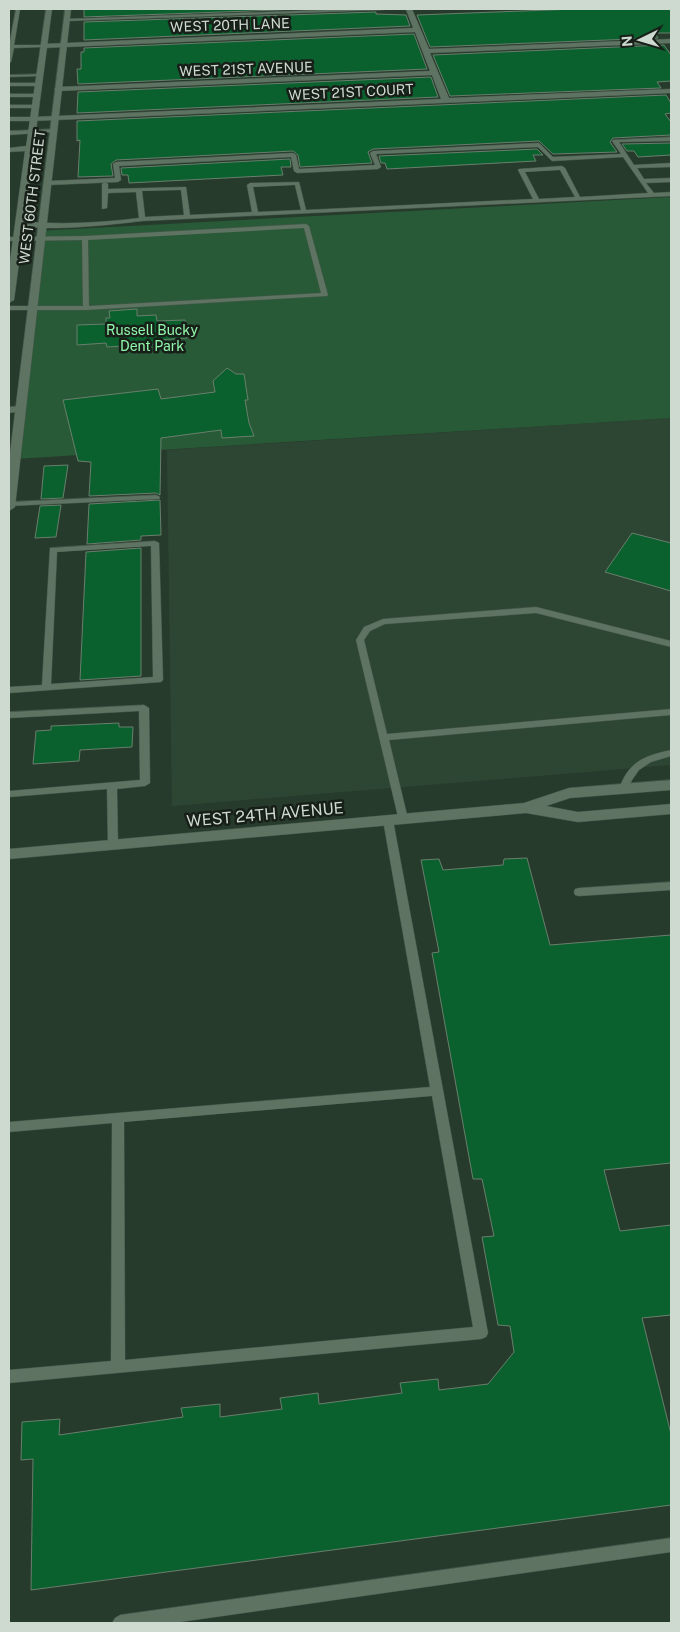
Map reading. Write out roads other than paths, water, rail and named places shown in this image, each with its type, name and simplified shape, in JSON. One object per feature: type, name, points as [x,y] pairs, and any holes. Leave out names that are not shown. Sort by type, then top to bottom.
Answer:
[{"type":"street","name":"WEST 60TH STREET","points":[[9,300],[12,239],[29,149],[49,9]]},
{"type":"street","name":"WEST 60TH STREET","points":[[9,506],[14,409],[32,309],[40,238],[49,183],[51,148],[68,9]]},
{"type":"street","points":[[409,9],[446,101]]},
{"type":"street","name":"WEST 20TH LANE","points":[[43,46],[418,30]]},
{"type":"street","points":[[426,51],[671,41]]},
{"type":"street","name":"WEST 21ST AVENUE","points":[[58,89],[435,73]]},
{"type":"street","name":"WEST 21ST COURT","points":[[32,119],[671,92]]},
{"type":"street","points":[[9,150],[51,148]]},
{"type":"street","name":"WEST 24TH AVENUE","points":[[9,854],[525,808],[569,793],[671,785]]},
{"type":"street","name":"WEST 24TH AVENUE","points":[[525,808],[578,818],[671,809]]},
{"type":"lane","points":[[9,62],[10,47],[18,9]]},
{"type":"lane","points":[[67,20],[382,9]]},
{"type":"lane","points":[[9,25],[15,25]]},
{"type":"lane","points":[[10,47],[43,46]]},
{"type":"lane","points":[[9,76],[39,75]]},
{"type":"lane","points":[[10,85],[37,84]]},
{"type":"lane","points":[[9,96],[36,95]]},
{"type":"lane","points":[[9,107],[34,106]]},
{"type":"lane","points":[[9,120],[32,119]]},
{"type":"lane","points":[[9,132],[53,130]]},
{"type":"lane","points":[[652,195],[615,142],[671,139]]},
{"type":"lane","points":[[297,171],[378,167],[373,153],[539,145],[562,168],[578,198]]},
{"type":"lane","points":[[49,183],[118,180],[116,164],[293,155],[304,212]]},
{"type":"lane","points":[[552,159],[624,155]]},
{"type":"lane","points":[[632,167],[671,165]]},
{"type":"lane","points":[[537,200],[521,170],[562,168]]},
{"type":"lane","points":[[642,181],[671,180]]},
{"type":"lane","points":[[104,208],[105,181]]},
{"type":"lane","points":[[255,214],[250,185],[297,183]]},
{"type":"lane","points":[[105,192],[184,188],[187,218]]},
{"type":"lane","points":[[139,190],[142,219]]},
{"type":"lane","points":[[16,223],[92,224],[142,219],[671,194]]},
{"type":"lane","points":[[9,308],[86,308],[325,295],[306,226],[85,238],[12,239]]},
{"type":"lane","points":[[85,238],[86,308]]},
{"type":"lane","points":[[9,506],[156,497]]},
{"type":"lane","points":[[9,690],[158,680],[155,543],[53,550],[46,687]]},
{"type":"lane","points":[[9,1377],[481,1333],[437,1092],[383,737],[360,640],[367,629],[383,622],[536,610],[671,644]]},
{"type":"lane","points":[[9,715],[144,708],[145,783],[9,794]]},
{"type":"lane","points":[[383,737],[671,712]]},
{"type":"lane","points":[[624,789],[632,770],[639,763],[671,753]]},
{"type":"lane","points":[[112,786],[113,845]]},
{"type":"lane","points":[[579,892],[671,886]]},
{"type":"lane","points":[[9,1127],[437,1092]]},
{"type":"lane","points":[[118,1118],[118,1366]]},
{"type":"lane","points":[[120,1623],[671,1545]]},
{"type":"park label","name":"Russell Bucky Dent Park","points":[[152,338]]}]
